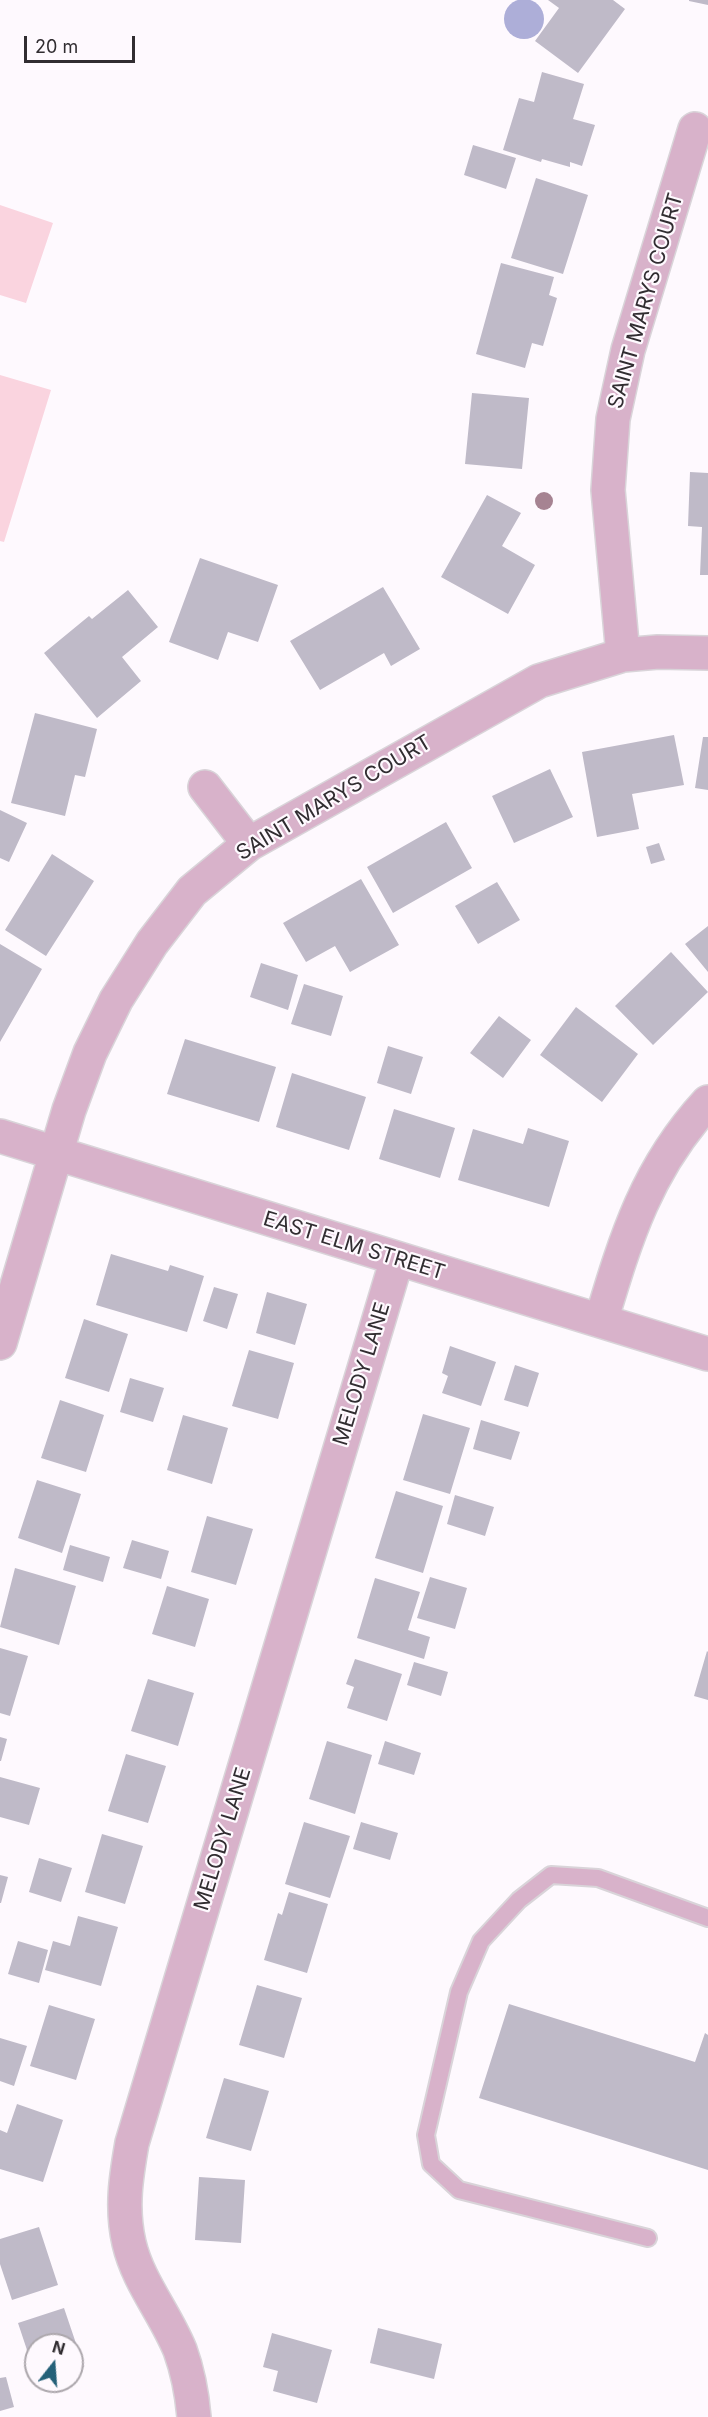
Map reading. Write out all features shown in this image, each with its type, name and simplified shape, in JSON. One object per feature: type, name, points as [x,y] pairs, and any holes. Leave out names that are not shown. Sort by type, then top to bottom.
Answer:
[{"type":"street","name":"SAINT MARYS COURT","points":[[623,655],[608,490],[613,419],[628,350],[695,129]]},
{"type":"street","name":"SAINT MARYS COURT","points":[[0,1343],[90,1053],[116,1000],[152,943],[192,891],[249,844],[539,681],[623,655],[658,652],[708,653]]},
{"type":"street","points":[[205,786],[249,844]]},
{"type":"street","points":[[601,1321],[643,1197],[685,1128],[708,1102]]},
{"type":"street","name":"EAST ELM STREET","points":[[0,1136],[708,1354]]},
{"type":"street","name":"MELODY LANE","points":[[194,2417],[192,2389],[179,2349],[145,2287],[129,2243],[123,2200],[132,2143],[397,1259]]},
{"type":"lane","points":[[648,2238],[459,2190],[431,2164],[426,2134],[459,1992],[481,1941],[519,1900],[551,1875],[598,1878],[708,1918]]},
{"type":"shaded area","points":[[0,205],[53,223],[26,303],[0,295]]},
{"type":"shaded area","points":[[0,375],[51,390],[4,542],[0,541]]},
{"type":"water","points":[[524,-1],[538,5],[544,19],[538,33],[524,39],[510,33],[504,19],[510,5]]},
{"type":"building","points":[[548,0],[613,0],[625,9],[578,73],[535,41],[559,8]]},
{"type":"building","points":[[708,0],[708,5],[689,1]]},
{"type":"building","points":[[542,72],[584,84],[573,119],[595,125],[582,166],[570,162],[570,167],[542,159],[541,162],[503,150],[519,98],[534,102]]},
{"type":"building","points":[[473,145],[516,158],[506,189],[464,175]]},
{"type":"building","points":[[536,178],[588,195],[563,274],[511,258]]},
{"type":"building","points":[[501,263],[554,277],[549,295],[557,298],[543,346],[532,343],[525,368],[476,354]]},
{"type":"building","points":[[472,393],[529,398],[522,469],[465,464]]},
{"type":"building","points":[[690,472],[708,473],[708,575],[700,575],[702,527],[688,526]]},
{"type":"building","points":[[487,495],[521,513],[502,546],[535,565],[508,614],[441,577]]},
{"type":"building","points":[[200,558],[278,585],[258,642],[228,632],[218,660],[169,642]]},
{"type":"building","points":[[383,587],[420,649],[391,666],[384,653],[320,690],[290,641]]},
{"type":"building","points":[[128,590],[158,627],[122,657],[141,681],[97,718],[44,653],[89,616],[92,619]]},
{"type":"building","points":[[35,713],[97,729],[85,777],[75,775],[65,816],[11,803]]},
{"type":"building","points":[[674,735],[684,785],[632,794],[639,829],[597,837],[582,752]]},
{"type":"building","points":[[703,737],[708,737],[708,790],[695,788]]},
{"type":"building","points":[[550,769],[573,817],[514,843],[492,796]]},
{"type":"building","points":[[0,810],[27,823],[9,862],[0,858]]},
{"type":"building","points":[[446,822],[472,868],[393,913],[367,867]]},
{"type":"building","points":[[659,843],[665,860],[651,864],[646,847]]},
{"type":"building","points":[[52,854],[94,881],[46,956],[5,930]]},
{"type":"building","points":[[361,879],[399,945],[350,972],[335,946],[306,962],[283,923]]},
{"type":"building","points":[[497,882],[520,920],[478,944],[455,906]]},
{"type":"building","points":[[708,926],[708,972],[685,944]]},
{"type":"building","points":[[0,944],[42,969],[0,1042]]},
{"type":"building","points":[[671,952],[708,992],[653,1045],[615,1006]]},
{"type":"building","points":[[261,963],[298,975],[288,1010],[250,997]]},
{"type":"building","points":[[304,984],[343,996],[331,1036],[291,1024]]},
{"type":"building","points":[[576,1007],[638,1054],[602,1102],[540,1055]]},
{"type":"building","points":[[499,1016],[531,1040],[503,1078],[470,1053]]},
{"type":"building","points":[[185,1039],[276,1067],[259,1122],[167,1094]]},
{"type":"building","points":[[388,1046],[423,1057],[411,1094],[377,1083]]},
{"type":"building","points":[[292,1073],[366,1097],[349,1150],[276,1127]]},
{"type":"building","points":[[394,1109],[455,1128],[440,1178],[379,1159]]},
{"type":"building","points":[[528,1128],[569,1141],[549,1207],[458,1180],[473,1129],[523,1144]]},
{"type":"building","points":[[111,1254],[168,1271],[170,1265],[204,1276],[187,1332],[96,1305]]},
{"type":"building","points":[[214,1287],[238,1294],[227,1329],[203,1321]]},
{"type":"building","points":[[267,1292],[307,1304],[295,1345],[256,1333]]},
{"type":"building","points":[[84,1319],[128,1334],[109,1392],[65,1378]]},
{"type":"building","points":[[450,1346],[496,1362],[481,1406],[442,1393],[448,1376],[442,1373]]},
{"type":"building","points":[[249,1350],[294,1363],[278,1419],[232,1406]]},
{"type":"building","points":[[515,1365],[539,1373],[528,1407],[504,1400]]},
{"type":"building","points":[[130,1378],[164,1388],[153,1422],[120,1412]]},
{"type":"building","points":[[60,1400],[104,1415],[86,1472],[41,1458]]},
{"type":"building","points":[[423,1414],[470,1428],[450,1494],[403,1480]]},
{"type":"building","points":[[183,1415],[228,1428],[212,1484],[167,1470]]},
{"type":"building","points":[[481,1420],[520,1432],[511,1460],[473,1449]]},
{"type":"building","points":[[37,1480],[81,1494],[62,1553],[18,1538]]},
{"type":"building","points":[[396,1491],[443,1506],[423,1573],[375,1558]]},
{"type":"building","points":[[455,1495],[494,1507],[485,1536],[447,1524]]},
{"type":"building","points":[[207,1516],[253,1529],[236,1585],[191,1572]]},
{"type":"building","points":[[132,1540],[169,1551],[161,1579],[123,1568]]},
{"type":"building","points":[[70,1545],[110,1557],[103,1582],[63,1570]]},
{"type":"building","points":[[15,1568],[76,1586],[59,1645],[0,1627]]},
{"type":"building","points":[[430,1577],[467,1588],[455,1629],[417,1618]]},
{"type":"building","points":[[375,1578],[420,1592],[408,1630],[430,1637],[424,1659],[357,1638]]},
{"type":"building","points":[[167,1586],[209,1599],[195,1647],[152,1634]]},
{"type":"building","points":[[0,1648],[28,1656],[10,1716],[0,1713]]},
{"type":"building","points":[[708,1652],[708,1700],[694,1696]]},
{"type":"building","points":[[355,1659],[402,1674],[387,1721],[347,1708],[354,1687],[346,1684]]},
{"type":"building","points":[[414,1662],[448,1672],[441,1696],[407,1685]]},
{"type":"building","points":[[148,1679],[194,1693],[178,1746],[131,1731]]},
{"type":"building","points":[[0,1737],[7,1739],[1,1761],[0,1761]]},
{"type":"building","points":[[327,1741],[372,1755],[355,1814],[309,1799]]},
{"type":"building","points":[[385,1741],[421,1753],[414,1775],[378,1764]]},
{"type":"building","points":[[126,1754],[166,1766],[148,1823],[108,1811]]},
{"type":"building","points":[[0,1777],[40,1788],[29,1825],[0,1817]]},
{"type":"building","points":[[304,1822],[350,1836],[330,1898],[285,1884]]},
{"type":"building","points":[[361,1822],[398,1833],[390,1860],[353,1849]]},
{"type":"building","points":[[102,1834],[143,1846],[125,1904],[85,1892]]},
{"type":"building","points":[[39,1858],[72,1868],[61,1902],[29,1892]]},
{"type":"building","points":[[0,1875],[8,1877],[1,1903],[0,1903]]},
{"type":"building","points":[[289,1892],[328,1904],[307,1973],[264,1960],[278,1913],[282,1915]]},
{"type":"building","points":[[78,1916],[118,1927],[101,1986],[45,1970],[53,1941],[70,1946]]},
{"type":"building","points":[[18,1941],[48,1950],[39,1983],[8,1974]]},
{"type":"building","points":[[257,1985],[302,1998],[284,2058],[239,2045]]},
{"type":"building","points":[[509,2004],[695,2062],[705,2033],[708,2035],[708,2170],[479,2098]]},
{"type":"building","points":[[49,2005],[95,2019],[76,2080],[30,2066]]},
{"type":"building","points":[[0,2038],[27,2046],[14,2086],[0,2081]]},
{"type":"building","points":[[224,2078],[269,2091],[251,2151],[206,2138]]},
{"type":"building","points":[[17,2104],[63,2120],[43,2182],[0,2169],[0,2130],[7,2133]]},
{"type":"building","points":[[199,2177],[245,2180],[241,2243],[195,2240]]},
{"type":"building","points":[[39,2227],[58,2285],[12,2300],[0,2264],[0,2239]]},
{"type":"building","points":[[64,2308],[72,2333],[24,2333],[24,2341],[18,2323]]},
{"type":"building","points":[[378,2328],[442,2344],[434,2379],[370,2363]]},
{"type":"building","points":[[272,2333],[332,2350],[317,2403],[273,2391],[278,2371],[263,2367]]},
{"type":"building","points":[[6,2377],[14,2407],[0,2411],[0,2378]]}]
